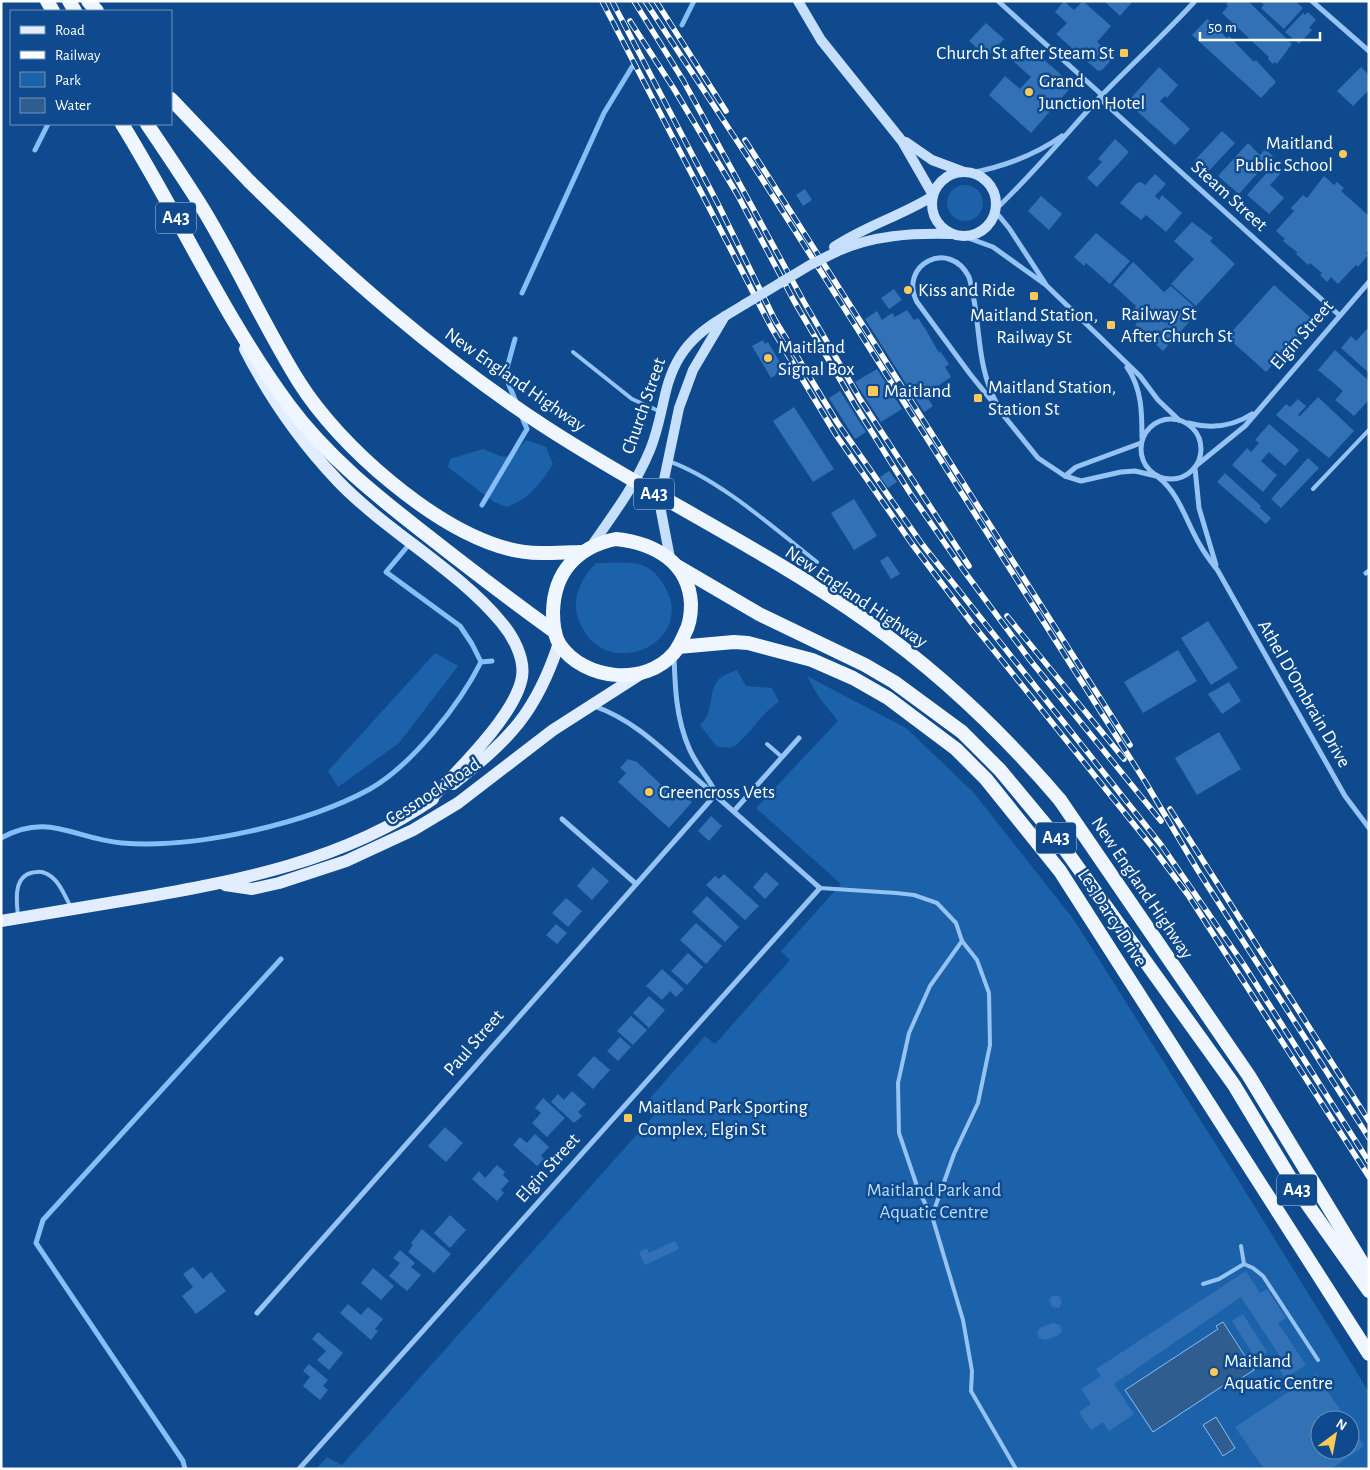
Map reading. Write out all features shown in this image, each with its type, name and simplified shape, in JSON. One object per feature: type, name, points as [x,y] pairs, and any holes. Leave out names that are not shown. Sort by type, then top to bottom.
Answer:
[{"type":"highway","name":"New England Highway","points":[[172,100],[250,182],[308,239],[399,318],[450,358],[544,426],[622,475],[828,596],[910,654],[983,718],[1022,756],[1060,800],[1248,1076],[1369,1274]]},
{"type":"highway","name":"A43","points":[[123,125],[219,294],[289,405],[351,473],[557,637],[575,660],[598,672],[627,675],[644,672],[656,667],[676,650],[688,629],[691,613],[689,588],[674,562]]},
{"type":"highway","name":"A43","points":[[148,125],[203,210],[299,383],[347,440],[407,494],[436,514],[471,534],[509,549],[552,553],[586,549],[616,539],[633,541],[649,546],[759,614],[833,648],[894,682],[962,732],[1000,770],[1058,841],[1228,1077],[1298,1191],[1369,1291]]},
{"type":"highway","points":[[557,637],[553,603],[557,586],[562,571],[586,549]]},
{"type":"highway","name":"Les Darcy Drive","points":[[676,650],[734,642],[748,643],[812,660],[853,678],[888,698],[956,750],[986,779],[1060,871],[1369,1354]]},
{"type":"main road","points":[[798,1],[821,40],[903,139],[924,156],[981,178],[990,186],[995,197],[995,210],[984,228],[973,234],[956,235],[942,227],[934,216],[933,196],[920,169],[890,124]]},
{"type":"main road","points":[[933,196],[945,178],[967,172]]},
{"type":"main road","name":"Church Street","points":[[586,549],[639,472],[650,451],[662,413],[669,379],[682,352],[697,334],[835,250],[862,230],[893,218],[933,196]]},
{"type":"main road","name":"Church Street","points":[[835,250],[858,243],[916,233],[956,235]]},
{"type":"main road","points":[[219,294],[267,391],[314,455],[360,502],[482,603],[500,622],[517,647],[522,675],[519,689],[512,702],[483,741],[427,803]]},
{"type":"main road","name":"Church Street","points":[[674,562],[661,511],[662,489],[667,460],[679,408],[693,370],[726,315]]},
{"type":"main road","name":"Cessnock Road","points":[[1,921],[220,884],[301,863],[367,838],[427,803],[480,762],[512,732],[542,690],[557,637]]},
{"type":"main road","name":"Cessnock Road","points":[[220,884],[252,889],[279,883],[346,862],[388,843],[458,803],[553,730],[644,672]]},
{"type":"street","name":"Steam Street","points":[[998,1],[1339,315]]},
{"type":"street","points":[[1046,285],[995,210],[1047,158],[1068,131],[1134,62],[1161,39],[1195,1]]},
{"type":"street","points":[[1312,1],[1369,51]]},
{"type":"street","points":[[967,172],[988,170],[1041,149],[1068,131]]},
{"type":"street","points":[[956,235],[992,248],[1046,285],[1181,421],[1195,431],[1201,444],[1201,452],[1196,467],[1182,478],[1174,480],[1135,471],[1121,472],[1081,481],[1065,476],[1038,458],[998,406],[970,374],[913,295],[915,275],[927,261],[934,258],[950,259],[964,268],[969,277],[981,363],[990,391],[998,406]]},
{"type":"street","name":"Elgin Street","points":[[1196,467],[1237,434],[1369,282]]},
{"type":"street","points":[[1116,354],[1137,384],[1141,406],[1142,458],[1145,466],[1157,477]]},
{"type":"street","name":"Elgin Street","points":[[1181,421],[1202,427],[1225,426],[1244,419],[1260,408]]},
{"type":"street","points":[[1065,476],[1076,467],[1141,441],[1153,424],[1161,420],[1181,421]]},
{"type":"street","name":"Athel D'Ombrain Drive","points":[[1196,467],[1199,508],[1218,571]]},
{"type":"street","name":"Athel D'Ombrain Drive","points":[[1157,477],[1168,484],[1178,500],[1200,545],[1218,571],[1345,796],[1369,828]]},
{"type":"street","points":[[676,650],[677,708],[684,734],[689,749],[716,794]]},
{"type":"street","points":[[591,705],[606,710],[635,726],[716,794],[820,888]]},
{"type":"street","points":[[734,811],[799,738]]},
{"type":"street","name":"Paul Street","points":[[257,1313],[634,883],[716,794]]},
{"type":"street","points":[[562,818],[634,883]]},
{"type":"street","name":"Elgin Street","points":[[299,1469],[820,888]]},
{"type":"lane","points":[[573,352],[632,399],[662,413]]},
{"type":"lane","points":[[1314,489],[1368,432]]},
{"type":"lane","points":[[667,460],[690,469],[763,520],[817,562]]},
{"type":"lane","points":[[767,744],[782,757]]},
{"type":"lane","points":[[18,918],[16,895],[18,885],[26,875],[34,872],[42,872],[54,879],[72,909]]},
{"type":"lane","points":[[820,888],[914,895],[937,902],[956,923],[962,941],[976,960],[988,993],[990,1045],[978,1103],[954,1154],[932,1216]]},
{"type":"lane","points":[[962,941],[926,993],[909,1033],[898,1083],[899,1133],[919,1192],[932,1216],[963,1320],[972,1371],[971,1390],[1016,1469]]},
{"type":"lane","points":[[1241,1246],[1244,1264]]},
{"type":"lane","points":[[1203,1284],[1219,1279],[1244,1264]]},
{"type":"lane","points":[[1244,1264],[1254,1268],[1263,1276],[1318,1360]]},
{"type":"green space","points":[[965,185],[972,186],[978,190],[982,196],[982,210],[978,216],[972,220],[965,221],[958,220],[952,216],[948,210],[947,203],[948,196],[952,190],[958,186]]},
{"type":"green space","points":[[526,440],[546,447],[553,464],[534,490],[522,500],[507,507],[494,502],[448,467],[450,459],[483,449],[500,456],[512,457]]},
{"type":"green space","points":[[596,563],[642,565],[650,569],[659,578],[666,589],[672,609],[668,627],[657,641],[641,650],[623,653],[605,650],[589,638],[578,618],[576,603],[582,581]]},
{"type":"green space","points":[[435,653],[458,666],[399,743],[338,787],[328,771]]},
{"type":"green space","points":[[737,670],[746,686],[772,688],[779,702],[736,745],[729,748],[719,747],[716,746],[700,725],[708,715],[715,684],[719,679]]},
{"type":"green space","name":"Maitland Park and Aquatic Centre","points":[[807,676],[906,728],[974,793],[1074,920],[1369,1392],[1369,1469],[316,1469],[327,1457],[342,1465],[657,1112],[650,1098],[705,1036],[715,1044],[790,960],[781,951],[841,884],[756,808],[838,721],[818,696]]},
{"type":"water","points":[[1223,1322],[1254,1370],[1226,1388],[1224,1385],[1153,1432],[1125,1390],[1218,1329],[1216,1326]]},
{"type":"water","points":[[1216,1417],[1235,1448],[1223,1456],[1203,1425]]},
{"type":"building","points":[[1064,1],[1074,10],[1083,1],[1111,26],[1097,42],[1114,57],[1102,70],[1098,71],[1056,34],[1067,23],[1055,12]]},
{"type":"building","points":[[1104,1],[1133,1],[1120,16]]},
{"type":"building","points":[[1229,1],[1248,1],[1292,44],[1277,64],[1275,62],[1273,64],[1268,59],[1269,57],[1222,13],[1228,6],[1226,4]]},
{"type":"building","points":[[1260,1],[1296,2],[1303,8],[1284,29],[1261,8],[1264,5]]},
{"type":"building","points":[[1308,12],[1316,20],[1309,28],[1312,30],[1299,44],[1285,32],[1303,13],[1305,15]]},
{"type":"building","points":[[1207,19],[1227,38],[1229,36],[1254,62],[1256,60],[1276,82],[1261,98],[1192,35]]},
{"type":"building","points":[[986,23],[1004,39],[987,57],[969,41]]},
{"type":"building","name":"Grand Junction Hotel","points":[[1028,46],[1073,85],[1031,133],[989,95],[1005,76],[1020,89],[1031,77],[1014,62]]},
{"type":"building","points":[[1159,67],[1178,85],[1167,98],[1165,96],[1160,101],[1190,129],[1175,145],[1130,105],[1130,99]]},
{"type":"building","points":[[1361,67],[1369,75],[1369,90],[1353,106],[1337,91]]},
{"type":"building","points":[[1222,131],[1235,143],[1207,173],[1194,161]]},
{"type":"building","points":[[1115,139],[1129,152],[1097,187],[1087,178],[1102,162],[1098,159]]},
{"type":"building","points":[[1248,143],[1260,155],[1265,149],[1273,156],[1239,194],[1218,176]]},
{"type":"building","points":[[1273,166],[1281,173],[1270,185],[1284,198],[1269,214],[1247,195]]},
{"type":"building","points":[[1155,174],[1166,184],[1155,196],[1159,200],[1162,195],[1182,213],[1166,232],[1146,215],[1141,220],[1120,203],[1137,183],[1141,182],[1145,185]]},
{"type":"building","points":[[1324,176],[1334,185],[1337,182],[1344,188],[1341,191],[1369,216],[1369,250],[1366,253],[1368,255],[1358,267],[1356,265],[1338,284],[1331,277],[1327,282],[1320,275],[1322,273],[1310,263],[1308,265],[1296,254],[1297,252],[1283,241],[1285,239],[1276,231],[1294,211],[1291,208],[1303,195],[1307,198]]},
{"type":"building","points":[[805,189],[812,200],[803,206],[796,195]]},
{"type":"building","points":[[1041,196],[1062,214],[1049,230],[1028,211]]},
{"type":"building","points":[[1192,222],[1213,238],[1210,241],[1235,264],[1196,306],[1171,284],[1194,259],[1174,241]]},
{"type":"building","points":[[1096,233],[1130,261],[1110,284],[1086,263],[1084,266],[1074,257]]},
{"type":"building","points":[[1133,262],[1164,292],[1171,286],[1199,311],[1163,351],[1135,325],[1143,316],[1134,309],[1136,306],[1113,285]]},
{"type":"building","points":[[1274,285],[1313,320],[1266,372],[1227,337]]},
{"type":"building","points":[[894,289],[902,300],[889,309],[881,298]]},
{"type":"building","points":[[907,310],[914,320],[918,318],[939,353],[940,351],[949,364],[945,367],[951,377],[938,386],[940,389],[927,397],[933,406],[924,412],[865,319],[877,311],[882,320],[892,313],[895,317]]},
{"type":"building","points":[[1369,327],[1369,373],[1341,348],[1351,336],[1356,341]]},
{"type":"building","name":"Maitland Signal Box","points":[[763,340],[765,344],[768,342],[784,369],[771,378],[752,346]]},
{"type":"building","points":[[1335,350],[1369,381],[1369,400],[1354,416],[1335,400],[1343,391],[1318,370]]},
{"type":"building","points":[[877,369],[902,409],[881,422],[855,382]]},
{"type":"building","points":[[840,391],[866,432],[855,439],[829,398]]},
{"type":"building","points":[[1318,397],[1354,431],[1329,458],[1276,415],[1286,404],[1290,407],[1298,399],[1306,406],[1298,415],[1300,416]]},
{"type":"building","points":[[794,407],[834,469],[813,482],[773,421]]},
{"type":"building","points":[[1269,424],[1299,450],[1285,466],[1269,452],[1261,461],[1277,475],[1263,492],[1232,465],[1247,448],[1251,452],[1259,443],[1255,440]]},
{"type":"building","points":[[1308,458],[1319,468],[1281,508],[1271,499]]},
{"type":"building","points":[[889,471],[897,482],[888,488],[880,477]]},
{"type":"building","points":[[1225,473],[1261,506],[1260,508],[1271,518],[1266,524],[1217,482]]},
{"type":"building","points":[[854,499],[877,536],[854,550],[831,513]]},
{"type":"building","points":[[888,556],[900,574],[891,579],[880,561]]},
{"type":"building","points":[[1208,621],[1238,668],[1211,685],[1181,638]]},
{"type":"building","points":[[1178,650],[1197,681],[1143,713],[1124,682]]},
{"type":"building","points":[[1229,682],[1241,701],[1222,714],[1208,694]]},
{"type":"building","points":[[1219,732],[1241,769],[1197,795],[1175,758]]},
{"type":"building","name":"Greencross Vets","points":[[628,759],[637,762],[672,795],[677,789],[692,802],[669,828],[618,782],[626,773],[620,768]]},
{"type":"building","points":[[711,816],[722,826],[709,841],[698,831]]},
{"type":"building","points":[[593,867],[609,881],[592,900],[577,886]]},
{"type":"building","points":[[766,872],[779,884],[765,899],[753,887]]},
{"type":"building","points":[[724,874],[759,906],[745,920],[706,885],[715,876],[719,879]]},
{"type":"building","points":[[707,896],[739,927],[725,942],[692,912]]},
{"type":"building","points":[[566,898],[582,911],[568,927],[552,913]]},
{"type":"building","points":[[696,923],[722,946],[706,964],[680,940]]},
{"type":"building","points":[[556,924],[567,933],[557,944],[546,935]]},
{"type":"building","points":[[688,953],[703,967],[687,985],[671,971]]},
{"type":"building","points":[[662,969],[684,989],[676,997],[670,991],[662,1000],[646,986]]},
{"type":"building","points":[[649,996],[665,1010],[649,1028],[633,1013]]},
{"type":"building","points":[[631,1016],[647,1030],[633,1045],[617,1031]]},
{"type":"building","points":[[620,1037],[631,1047],[618,1061],[607,1051]]},
{"type":"building","points":[[594,1056],[610,1070],[593,1089],[577,1075]]},
{"type":"building","points":[[572,1091],[586,1104],[578,1112],[582,1116],[574,1123],[551,1102],[558,1094],[564,1100]]},
{"type":"building","points":[[543,1098],[565,1118],[547,1137],[532,1123],[541,1113],[535,1108]]},
{"type":"building","points":[[445,1127],[463,1143],[446,1162],[428,1146]]},
{"type":"building","points":[[535,1134],[549,1147],[541,1156],[544,1159],[537,1166],[513,1145],[520,1137],[527,1143]]},
{"type":"building","points":[[497,1165],[505,1172],[503,1175],[509,1181],[501,1190],[504,1193],[497,1201],[472,1179],[479,1171],[485,1178]]},
{"type":"building","points":[[450,1215],[466,1230],[450,1248],[434,1233]]},
{"type":"building","points":[[422,1229],[451,1254],[434,1273],[408,1252],[413,1245],[411,1243]]},
{"type":"building","points":[[675,1241],[679,1249],[645,1265],[639,1252],[647,1248],[649,1253]]},
{"type":"building","points":[[400,1250],[415,1263],[411,1267],[421,1275],[407,1291],[389,1276],[400,1263],[393,1258]]},
{"type":"building","points":[[193,1267],[203,1279],[211,1272],[226,1291],[196,1314],[182,1296],[193,1287],[183,1274]]},
{"type":"building","points":[[373,1268],[394,1286],[381,1300],[361,1283]]},
{"type":"building","points":[[1246,1271],[1260,1293],[1267,1289],[1286,1318],[1278,1323],[1306,1365],[1285,1378],[1276,1365],[1283,1361],[1241,1297],[1114,1384],[1134,1414],[1109,1431],[1103,1422],[1091,1430],[1079,1412],[1091,1404],[1081,1389],[1101,1376],[1096,1369]]},
{"type":"building","points":[[1052,1296],[1059,1296],[1062,1302],[1059,1308],[1052,1307],[1049,1300]]},
{"type":"building","points":[[348,1304],[361,1315],[368,1307],[383,1319],[375,1329],[378,1331],[371,1340],[340,1313]]},
{"type":"building","points":[[1243,1314],[1267,1352],[1256,1359],[1232,1321]]},
{"type":"building","points":[[1053,1323],[1060,1325],[1062,1331],[1057,1336],[1045,1340],[1039,1338],[1037,1332],[1041,1327]]},
{"type":"building","points":[[318,1332],[343,1353],[329,1370],[317,1360],[326,1351],[312,1339]]},
{"type":"building","points":[[309,1364],[328,1380],[323,1386],[328,1390],[320,1400],[303,1386],[310,1377],[303,1371]]},
{"type":"building","points":[[1316,1374],[1340,1410],[1310,1410],[1310,1460],[1344,1460],[1331,1469],[1264,1469],[1235,1427]]},
{"type":"building","points":[[1360,1440],[1364,1446],[1360,1449]]},
{"type":"waterway","points":[[682,25],[694,1]]},
{"type":"waterway","points":[[522,293],[604,113],[632,67]]},
{"type":"waterway","points":[[35,150],[48,125]]},
{"type":"waterway","points":[[515,339],[505,375],[516,402]]},
{"type":"waterway","points":[[482,505],[527,429],[521,415]]},
{"type":"waterway","points":[[407,547],[386,572],[460,626],[481,662]]},
{"type":"waterway","points":[[1,838],[33,827],[48,827],[105,841],[122,843],[183,842],[249,831],[315,813],[344,802],[370,789],[402,765],[448,714],[472,679],[481,662],[492,661]]},
{"type":"waterway","points":[[185,1469],[183,1461],[36,1243],[43,1220],[281,959]]},
{"type":"railway","points":[[602,1],[771,327],[836,435],[912,544],[971,622],[1153,848],[1188,895],[1369,1177]]},
{"type":"railway","points":[[612,1],[718,204],[775,320],[837,422],[922,544],[1162,846],[1244,965],[1369,1162]]},
{"type":"railway","points":[[634,1],[683,80],[804,302],[860,399],[969,566]]},
{"type":"railway","points":[[645,1],[762,179],[1369,1138]]},
{"type":"railway","points":[[656,1],[726,111]]},
{"type":"railway","points":[[630,21],[674,89],[737,194],[794,301],[855,405],[910,493],[964,571],[1030,660],[1161,821]]},
{"type":"railway","points":[[745,140],[1130,745]]},
{"type":"railway","points":[[1007,616],[1124,759]]},
{"type":"railway","points":[[1170,809],[1369,1121]]},
{"type":"place","name":"Church St after Steam St","points":[[1124,53]]},
{"type":"place","name":"Grand Junction Hotel","points":[[1029,92]]},
{"type":"place","name":"Maitland Public School","points":[[1343,154]]},
{"type":"place","name":"Kiss and Ride","points":[[908,290]]},
{"type":"place","name":"Maitland Station, Railway St","points":[[1034,296]]},
{"type":"place","name":"Railway St After Church St","points":[[1111,325]]},
{"type":"place","name":"Maitland Signal Box","points":[[768,358]]},
{"type":"place","name":"Maitland","points":[[873,391]]},
{"type":"place","name":"Maitland Station, Station St","points":[[978,398]]},
{"type":"place","name":"Greencross Vets","points":[[649,792]]},
{"type":"place","name":"Maitland Park Sporting Complex, Elgin St","points":[[628,1118]]},
{"type":"place","name":"Maitland Aquatic Centre","points":[[1214,1372]]}]
